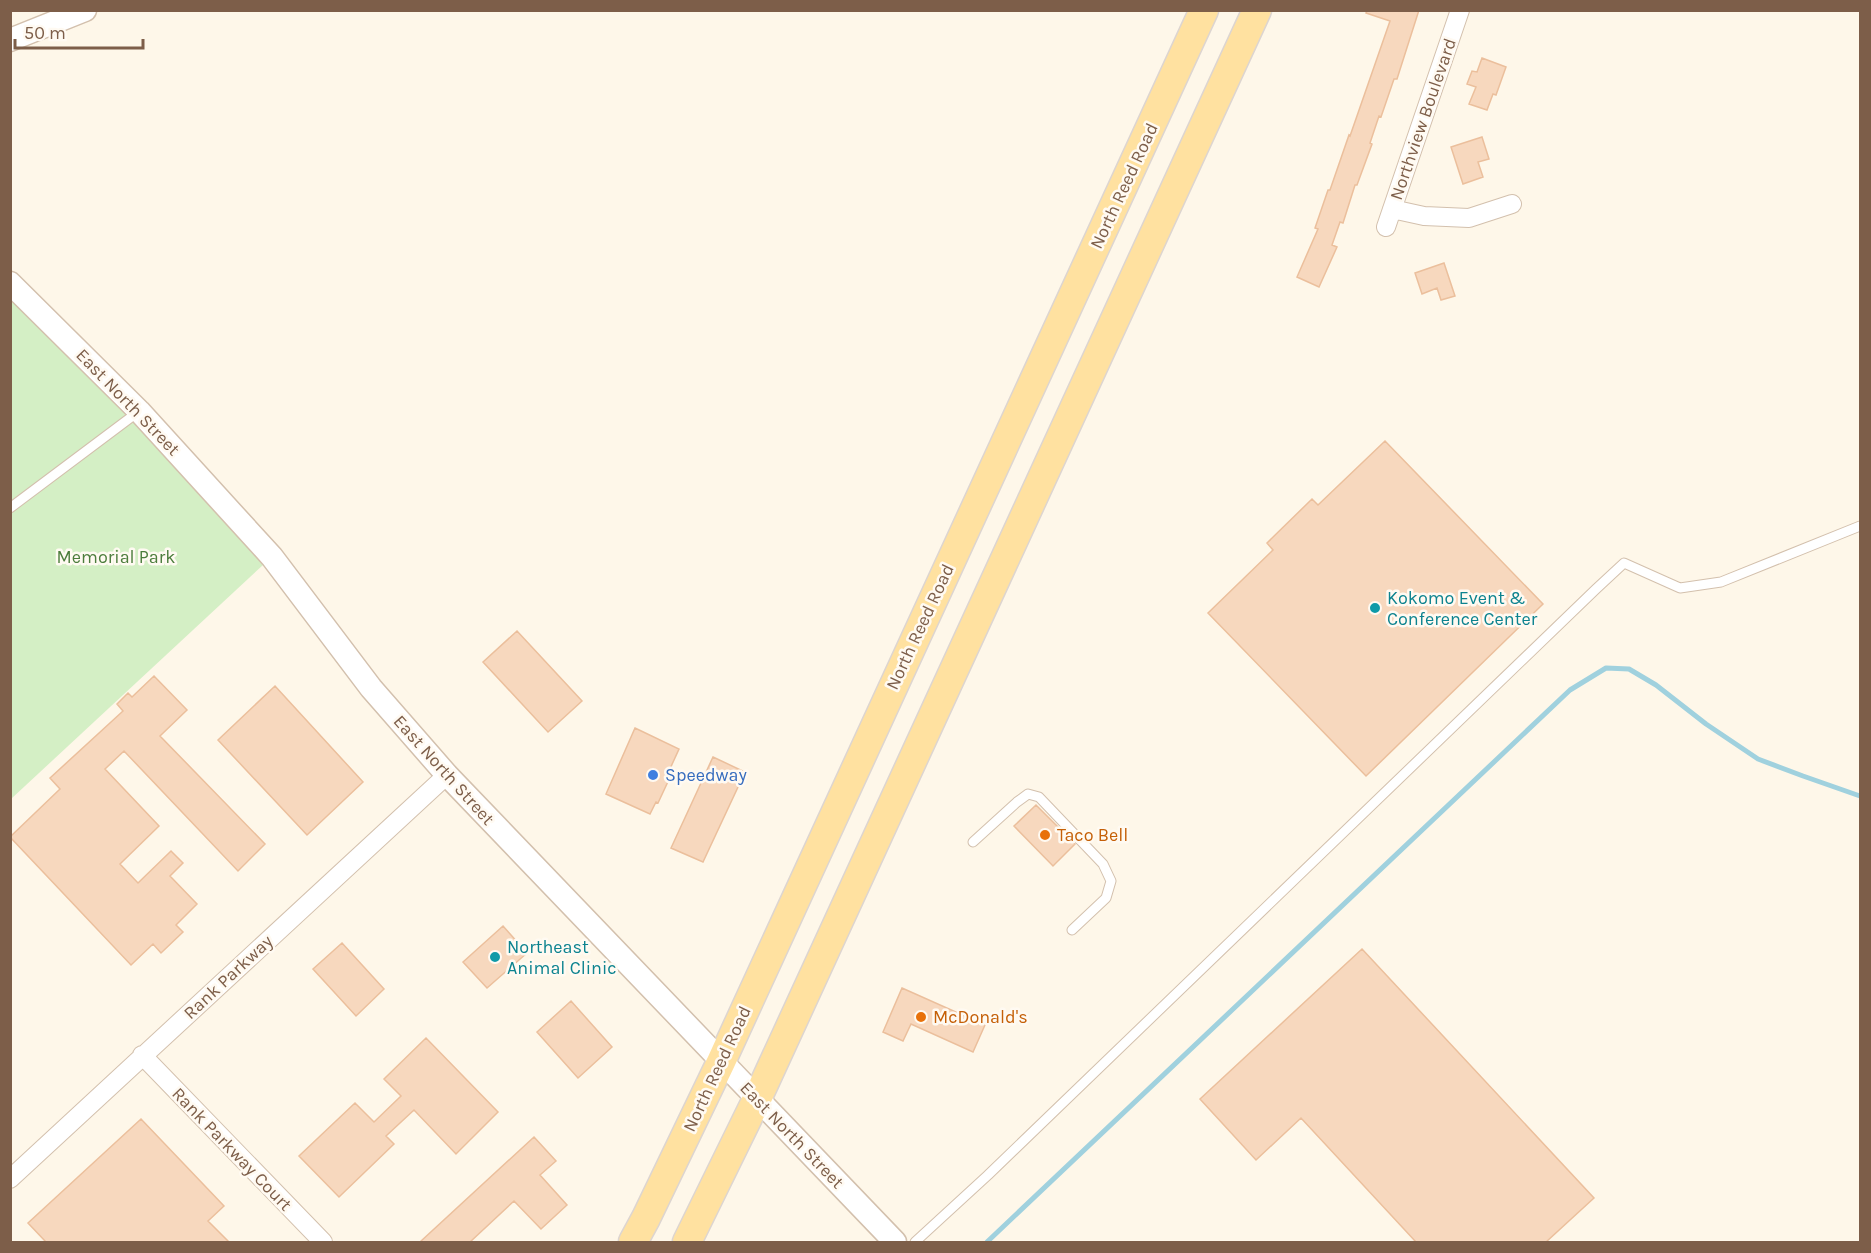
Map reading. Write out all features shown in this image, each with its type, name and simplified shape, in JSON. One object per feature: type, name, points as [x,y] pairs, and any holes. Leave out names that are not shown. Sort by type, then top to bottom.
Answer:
[{"type":"main road","name":"North Reed Road","points":[[633,1242],[721,1062],[1204,10]]},
{"type":"main road","points":[[687,1242],[757,1099],[1257,10]]},
{"type":"street","points":[[10,40],[85,10]]},
{"type":"street","name":"Northview Boulevard","points":[[1386,227],[1460,10]]},
{"type":"street","points":[[1392,208],[1424,216],[1469,218],[1512,204]]},
{"type":"street","name":"East North Street","points":[[10,283],[139,411],[272,557],[371,688],[447,775],[895,1242]]},
{"type":"street","name":"Rank Parkway","points":[[10,1179],[447,775]]},
{"type":"street","name":"Rank Parkway Court","points":[[142,1056],[323,1242]]},
{"type":"lane","points":[[12,504],[139,411]]},
{"type":"lane","points":[[915,1242],[988,1175],[1624,563],[1680,588],[1721,582],[1860,526]]},
{"type":"lane","points":[[973,842],[1028,794],[1039,797],[1104,864],[1111,881],[1106,898],[1072,930]]},
{"type":"green space","name":"Memorial Park","points":[[11,292],[129,411],[263,565],[11,799]]},
{"type":"building","points":[[1367,10],[1419,10],[1397,79],[1394,79],[1381,117],[1379,116],[1370,143],[1372,144],[1357,185],[1355,185],[1343,223],[1340,222],[1332,245],[1337,247],[1319,287],[1297,277],[1318,229],[1315,228],[1328,190],[1330,190],[1350,136],[1390,21],[1366,13]]},
{"type":"building","points":[[1482,58],[1506,67],[1496,95],[1493,94],[1487,110],[1469,104],[1476,87],[1467,84],[1472,71],[1477,72]]},
{"type":"building","points":[[1482,137],[1489,159],[1478,162],[1483,177],[1463,184],[1451,147]]},
{"type":"building","points":[[1444,263],[1455,296],[1441,300],[1437,288],[1422,294],[1415,273]]},
{"type":"building","name":"Kokomo Event & Conference Center","points":[[1385,441],[1543,604],[1366,776],[1208,613],[1273,550],[1267,543],[1312,499],[1318,505]]},
{"type":"building","points":[[517,631],[582,701],[548,732],[483,662]]},
{"type":"building","points":[[154,676],[187,710],[160,736],[265,844],[238,871],[124,751],[105,769],[159,826],[120,864],[138,883],[171,851],[183,863],[170,876],[197,904],[176,925],[183,932],[161,953],[153,944],[131,965],[10,837],[60,789],[50,778],[123,711],[117,704],[128,693],[132,697]]},
{"type":"building","points":[[275,686],[363,782],[307,835],[218,740]]},
{"type":"building","points":[[635,728],[679,749],[669,771],[672,773],[658,803],[656,802],[650,814],[606,794]]},
{"type":"building","points":[[713,757],[745,772],[703,862],[671,848]]},
{"type":"building","name":"Taco Bell","points":[[1036,805],[1075,844],[1053,866],[1014,826]]},
{"type":"building","name":"Northeast Animal Clinic","points":[[503,926],[527,953],[487,988],[463,962]]},
{"type":"building","points":[[342,943],[384,989],[356,1016],[313,969]]},
{"type":"building","points":[[1362,949],[1594,1198],[1546,1242],[1416,1242],[1301,1118],[1256,1160],[1200,1099]]},
{"type":"building","points":[[902,988],[985,1025],[973,1052],[911,1024],[903,1041],[883,1032]]},
{"type":"building","points":[[571,1001],[612,1047],[578,1078],[537,1032]]},
{"type":"building","points":[[426,1038],[498,1112],[456,1154],[414,1110],[386,1136],[394,1144],[339,1197],[299,1156],[355,1103],[374,1122],[401,1096],[384,1079]]},
{"type":"building","points":[[141,1119],[224,1206],[208,1221],[229,1242],[46,1242],[28,1223]]},
{"type":"building","points":[[534,1137],[556,1161],[540,1175],[567,1205],[541,1229],[514,1201],[470,1242],[420,1242]]},
{"type":"waterway","points":[[987,1242],[1570,690],[1606,668],[1629,669],[1656,685],[1706,724],[1758,759],[1860,796]]},
{"type":"place","name":"Kokomo Event & Conference Center","points":[[1375,608]]},
{"type":"place","name":"Speedway","points":[[653,775]]},
{"type":"place","name":"Taco Bell","points":[[1045,835]]},
{"type":"place","name":"Northeast Animal Clinic","points":[[495,957]]},
{"type":"place","name":"McDonald's","points":[[921,1017]]}]
